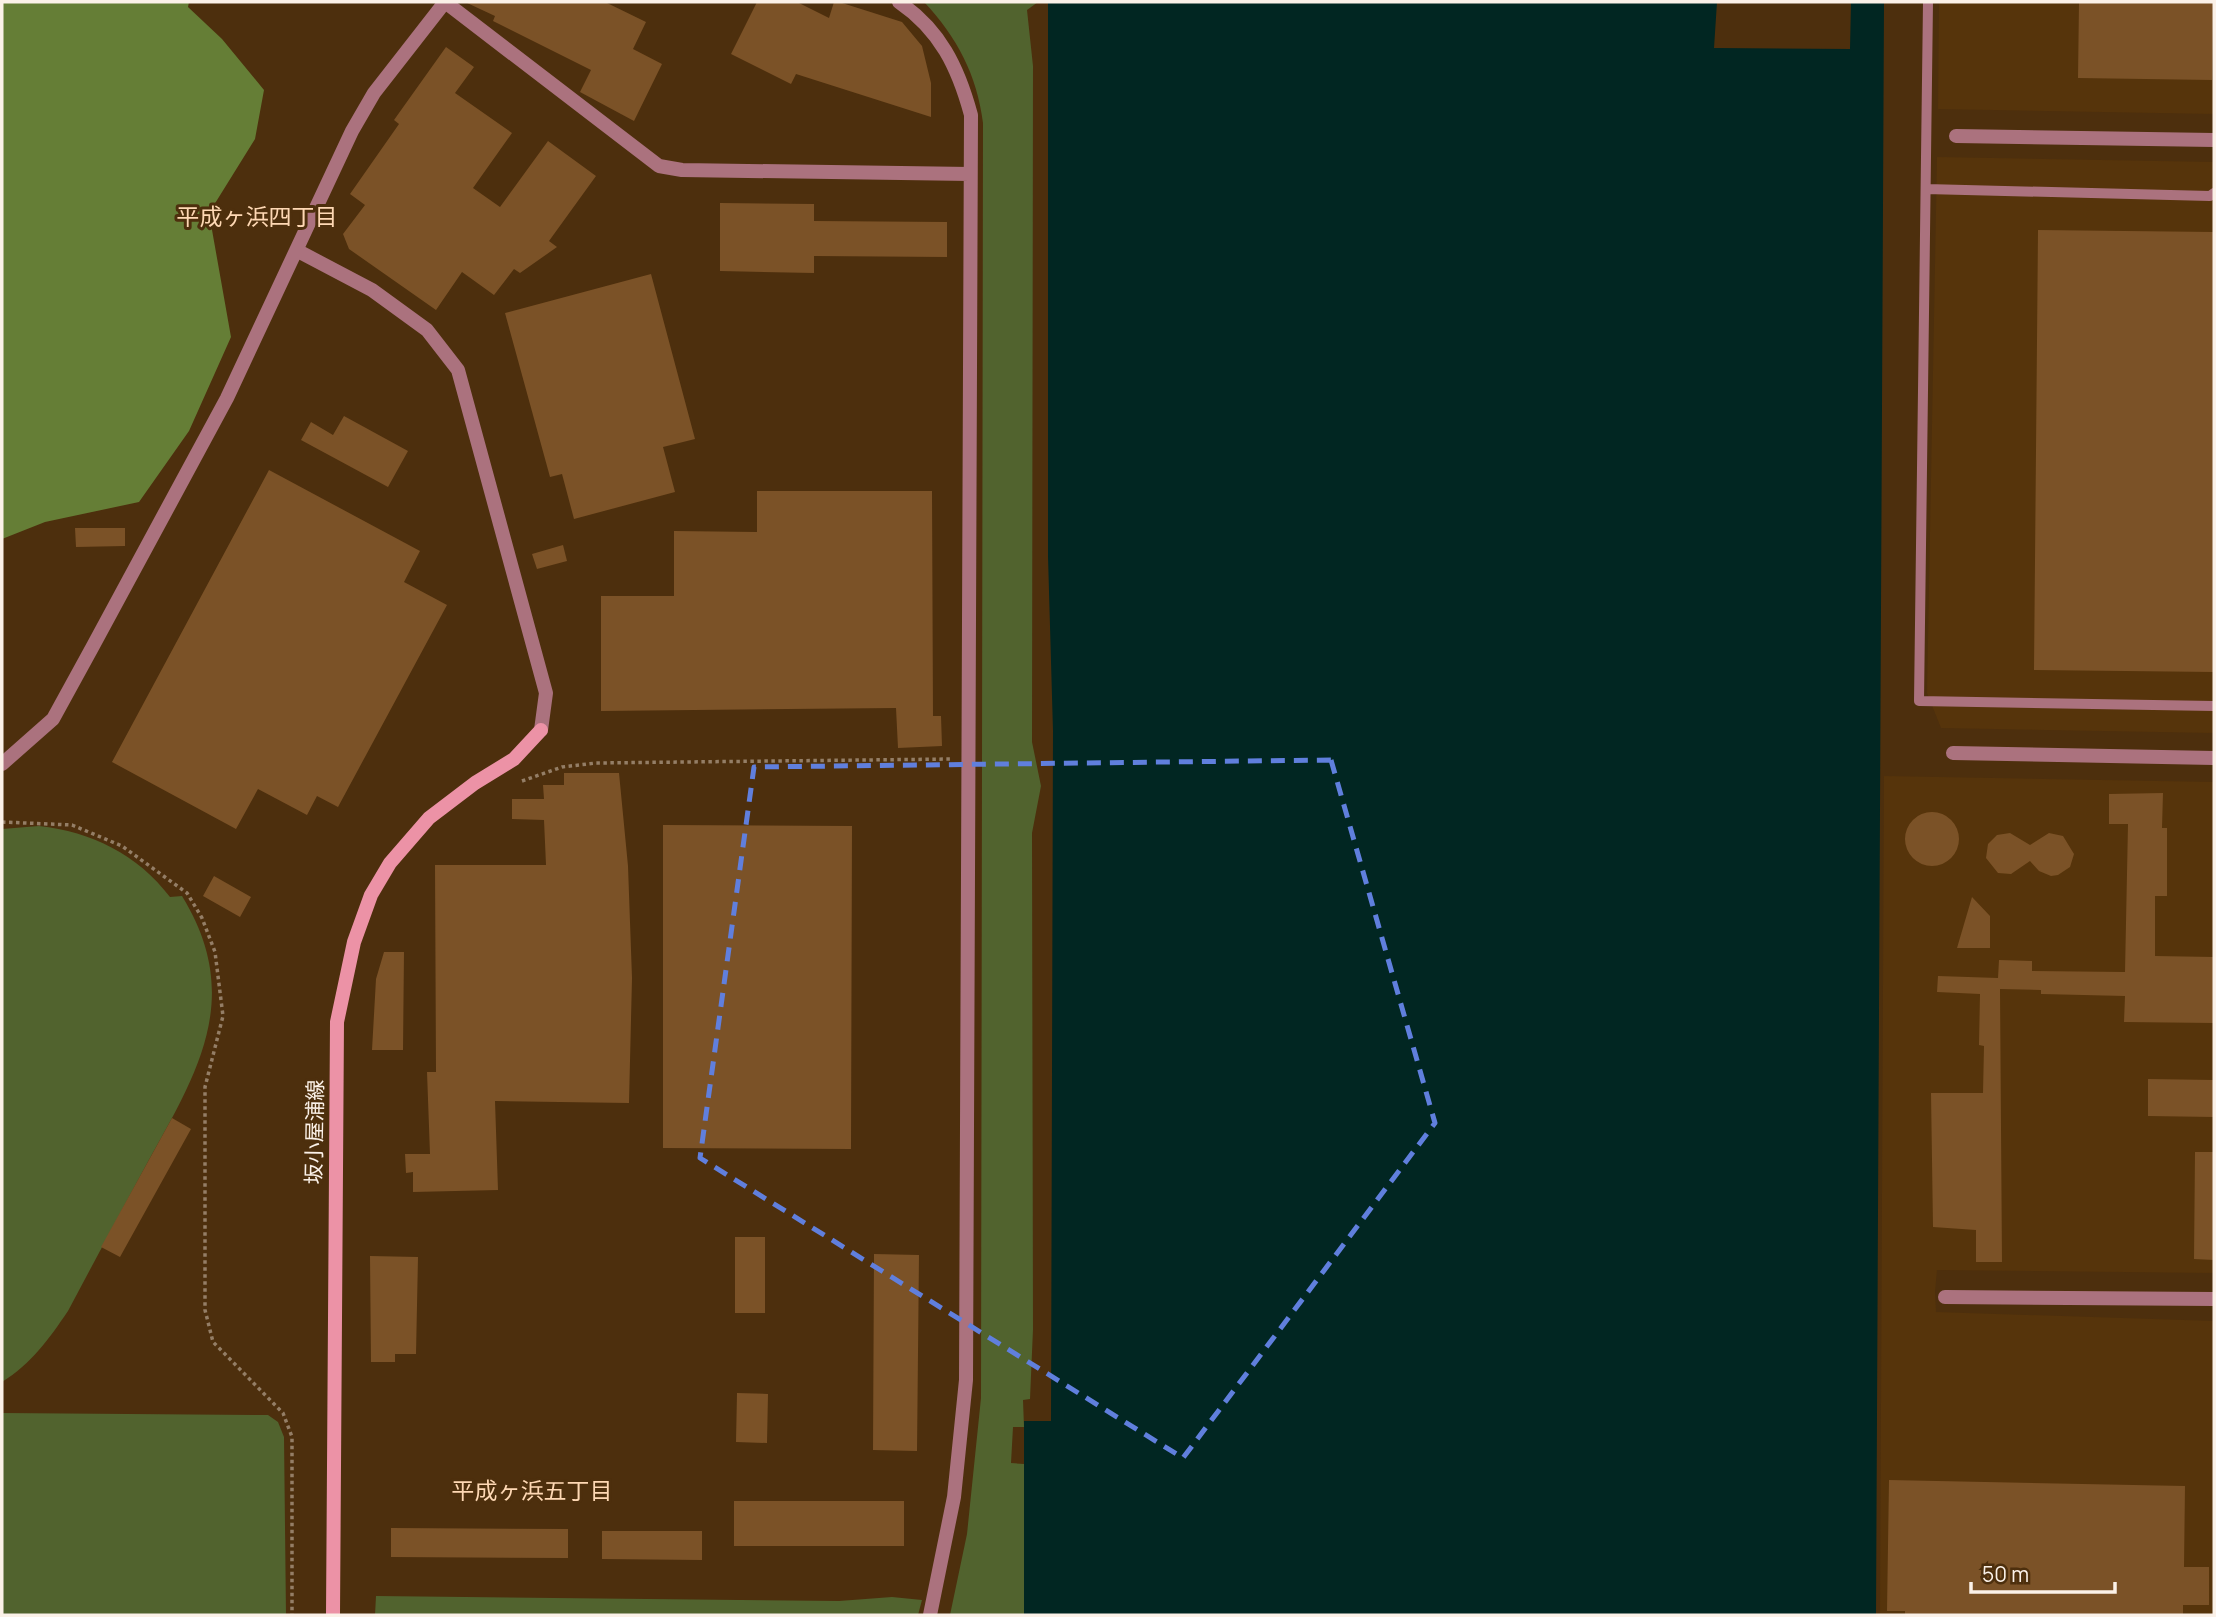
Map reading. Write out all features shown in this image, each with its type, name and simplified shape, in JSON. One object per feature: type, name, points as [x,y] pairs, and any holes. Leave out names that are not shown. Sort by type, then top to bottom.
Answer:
[{"type":"main road","name":"坂小屋浦線","points":[[333,1615],[337,1022],[354,942],[371,895],[390,863],[429,818],[475,783],[514,759],[541,730]]},
{"type":"street","points":[[2,764],[53,719],[227,398],[352,131],[374,93],[445,2],[660,166],[682,170],[970,174]]},
{"type":"street","points":[[899,2],[917,14],[946,47],[961,77],[971,115],[965,1380],[954,1497],[930,1615]]},
{"type":"street","points":[[1955,136],[2214,140]]},
{"type":"street","points":[[298,251],[372,290],[427,330],[458,370],[546,693],[541,730]]},
{"type":"street","points":[[1953,753],[2214,758]]},
{"type":"street","points":[[1945,1297],[2214,1299]]},
{"type":"lane","points":[[1928,2],[1919,701],[2214,706]]},
{"type":"lane","points":[[1926,189],[2210,196],[2214,193]]},
{"type":"path","points":[[522,781],[562,767],[596,762],[968,758]]},
{"type":"path","points":[[2,821],[72,825],[122,846],[187,893],[211,941],[223,1016],[205,1087],[206,1319],[213,1342],[224,1357],[283,1413],[289,1425],[292,1437],[292,1615]]},
{"type":"highlighted area","points":[[1331,760],[1435,1123],[1183,1458],[700,1158],[754,767]]},
{"type":"shaded area","points":[[1939,2],[2214,2],[2214,114],[1938,109]]},
{"type":"shaded area","points":[[1937,157],[2214,162],[2214,733],[1941,728],[1927,693]]},
{"type":"shaded area","points":[[1884,776],[2214,782],[2214,1273],[1937,1270],[1935,1292],[1936,1312],[2214,1321],[2214,1615],[1880,1615]]},
{"type":"green space","points":[[2,2],[189,2],[188,7],[222,39],[264,90],[255,139],[209,213],[231,337],[189,431],[139,502],[45,522],[2,539]]},
{"type":"green space","points":[[924,2],[1038,2],[1027,10],[1033,66],[1032,742],[1041,786],[1032,833],[1033,1329],[1030,1399],[1023,1400],[1024,1427],[1013,1427],[1011,1463],[1024,1464],[1024,1615],[950,1615],[967,1534],[981,1398],[983,123],[976,89],[964,58],[936,15]]},
{"type":"green space","points":[[39,826],[77,834],[112,848],[143,869],[170,897],[182,896],[201,934],[210,969],[212,1004],[206,1037],[180,1102],[68,1311],[31,1359],[2,1382],[2,829]]},
{"type":"green space","points":[[2,1413],[268,1415],[278,1422],[284,1437],[286,1615],[2,1615]]},
{"type":"green space","points":[[376,1596],[839,1601],[892,1597],[922,1600],[918,1615],[375,1615]]},
{"type":"water","points":[[1048,2],[1717,2],[1714,48],[1850,49],[1851,2],[1884,2],[1876,1615],[1024,1615],[1024,1421],[1051,1421],[1053,731],[1048,556]]},
{"type":"building","points":[[465,2],[605,2],[646,22],[633,49],[662,64],[634,121],[580,92],[591,70],[493,21],[495,16]]},
{"type":"building","points":[[757,2],[797,2],[829,18],[834,2],[839,2],[902,22],[922,46],[931,83],[931,117],[796,74],[791,84],[731,54]]},
{"type":"building","points":[[2079,2],[2213,2],[2212,80],[2078,78]]},
{"type":"building","points":[[446,47],[474,67],[455,93],[512,133],[473,188],[500,207],[548,141],[596,176],[549,241],[557,247],[520,273],[514,269],[494,295],[462,272],[436,310],[349,249],[343,234],[365,205],[350,194],[399,124],[394,120]]},
{"type":"building","points":[[720,203],[814,204],[814,221],[947,222],[947,257],[814,256],[814,273],[720,271]]},
{"type":"building","points":[[2038,230],[2214,232],[2214,672],[2034,670]]},
{"type":"building","points":[[651,274],[695,439],[663,447],[675,492],[574,519],[562,474],[550,477],[505,313]]},
{"type":"building","points":[[344,416],[408,451],[388,487],[301,440],[311,422],[333,435]]},
{"type":"building","points":[[269,470],[420,551],[404,582],[447,605],[338,807],[317,796],[307,815],[258,789],[236,829],[112,762]]},
{"type":"building","points":[[757,491],[932,491],[933,716],[941,716],[942,746],[898,748],[896,708],[601,711],[601,596],[674,596],[674,531],[757,532]]},
{"type":"building","points":[[75,528],[125,528],[125,546],[76,547]]},
{"type":"building","points":[[563,545],[567,561],[537,569],[532,554]]},
{"type":"building","points":[[564,773],[619,773],[628,866],[632,978],[629,1103],[495,1101],[498,1190],[413,1192],[413,1172],[406,1173],[405,1154],[430,1154],[427,1072],[436,1072],[435,865],[546,865],[544,820],[512,819],[512,799],[544,799],[543,785],[564,785]]},
{"type":"building","points":[[2163,793],[2162,828],[2167,828],[2167,896],[2155,896],[2155,956],[2214,957],[2214,1023],[2124,1022],[2125,996],[2041,994],[2041,990],[2000,989],[2002,1262],[1976,1262],[1976,1230],[1933,1227],[1931,1093],[1983,1093],[1984,1046],[1979,1045],[1980,994],[1937,992],[1938,976],[1998,978],[1999,960],[2032,961],[2032,971],[2125,972],[2128,824],[2109,824],[2109,794]]},
{"type":"building","points":[[1937,812],[1947,816],[1955,824],[1959,839],[1955,854],[1947,862],[1927,866],[1917,862],[1909,854],[1905,834],[1909,824],[1917,816]]},
{"type":"building","points":[[663,825],[852,826],[851,1149],[663,1148]]},
{"type":"building","points":[[2010,833],[2030,845],[2049,833],[2063,836],[2074,854],[2070,867],[2051,876],[2039,871],[2030,861],[2011,874],[1998,873],[1986,858],[1988,844],[1997,835]]},
{"type":"building","points":[[214,876],[251,897],[240,917],[203,896]]},
{"type":"building","points":[[1972,897],[1990,916],[1990,948],[1957,948]]},
{"type":"building","points":[[384,952],[404,952],[403,1050],[372,1050],[376,979]]},
{"type":"building","points":[[2148,1079],[2214,1080],[2214,1117],[2148,1116]]},
{"type":"building","points":[[172,1118],[191,1129],[120,1257],[101,1247]]},
{"type":"building","points":[[2195,1152],[2214,1152],[2214,1260],[2194,1259]]},
{"type":"building","points":[[735,1237],[765,1237],[765,1313],[735,1313]]},
{"type":"building","points":[[874,1254],[919,1255],[917,1451],[873,1450]]},
{"type":"building","points":[[370,1256],[418,1257],[416,1354],[395,1354],[395,1362],[371,1362]]},
{"type":"building","points":[[737,1393],[768,1394],[767,1443],[736,1442]]},
{"type":"building","points":[[1889,1480],[2185,1486],[2184,1567],[2209,1567],[2209,1605],[2183,1605],[2183,1615],[1905,1615],[1905,1611],[1887,1611]]},
{"type":"building","points":[[734,1501],[904,1501],[904,1546],[734,1546]]},
{"type":"building","points":[[391,1528],[568,1529],[568,1558],[391,1557]]},
{"type":"building","points":[[602,1531],[702,1531],[702,1560],[602,1559]]},
{"type":"district","name":"平成ヶ浜四丁目","points":[[257,217]]},
{"type":"district","name":"平成ヶ浜五丁目","points":[[532,1491]]}]
